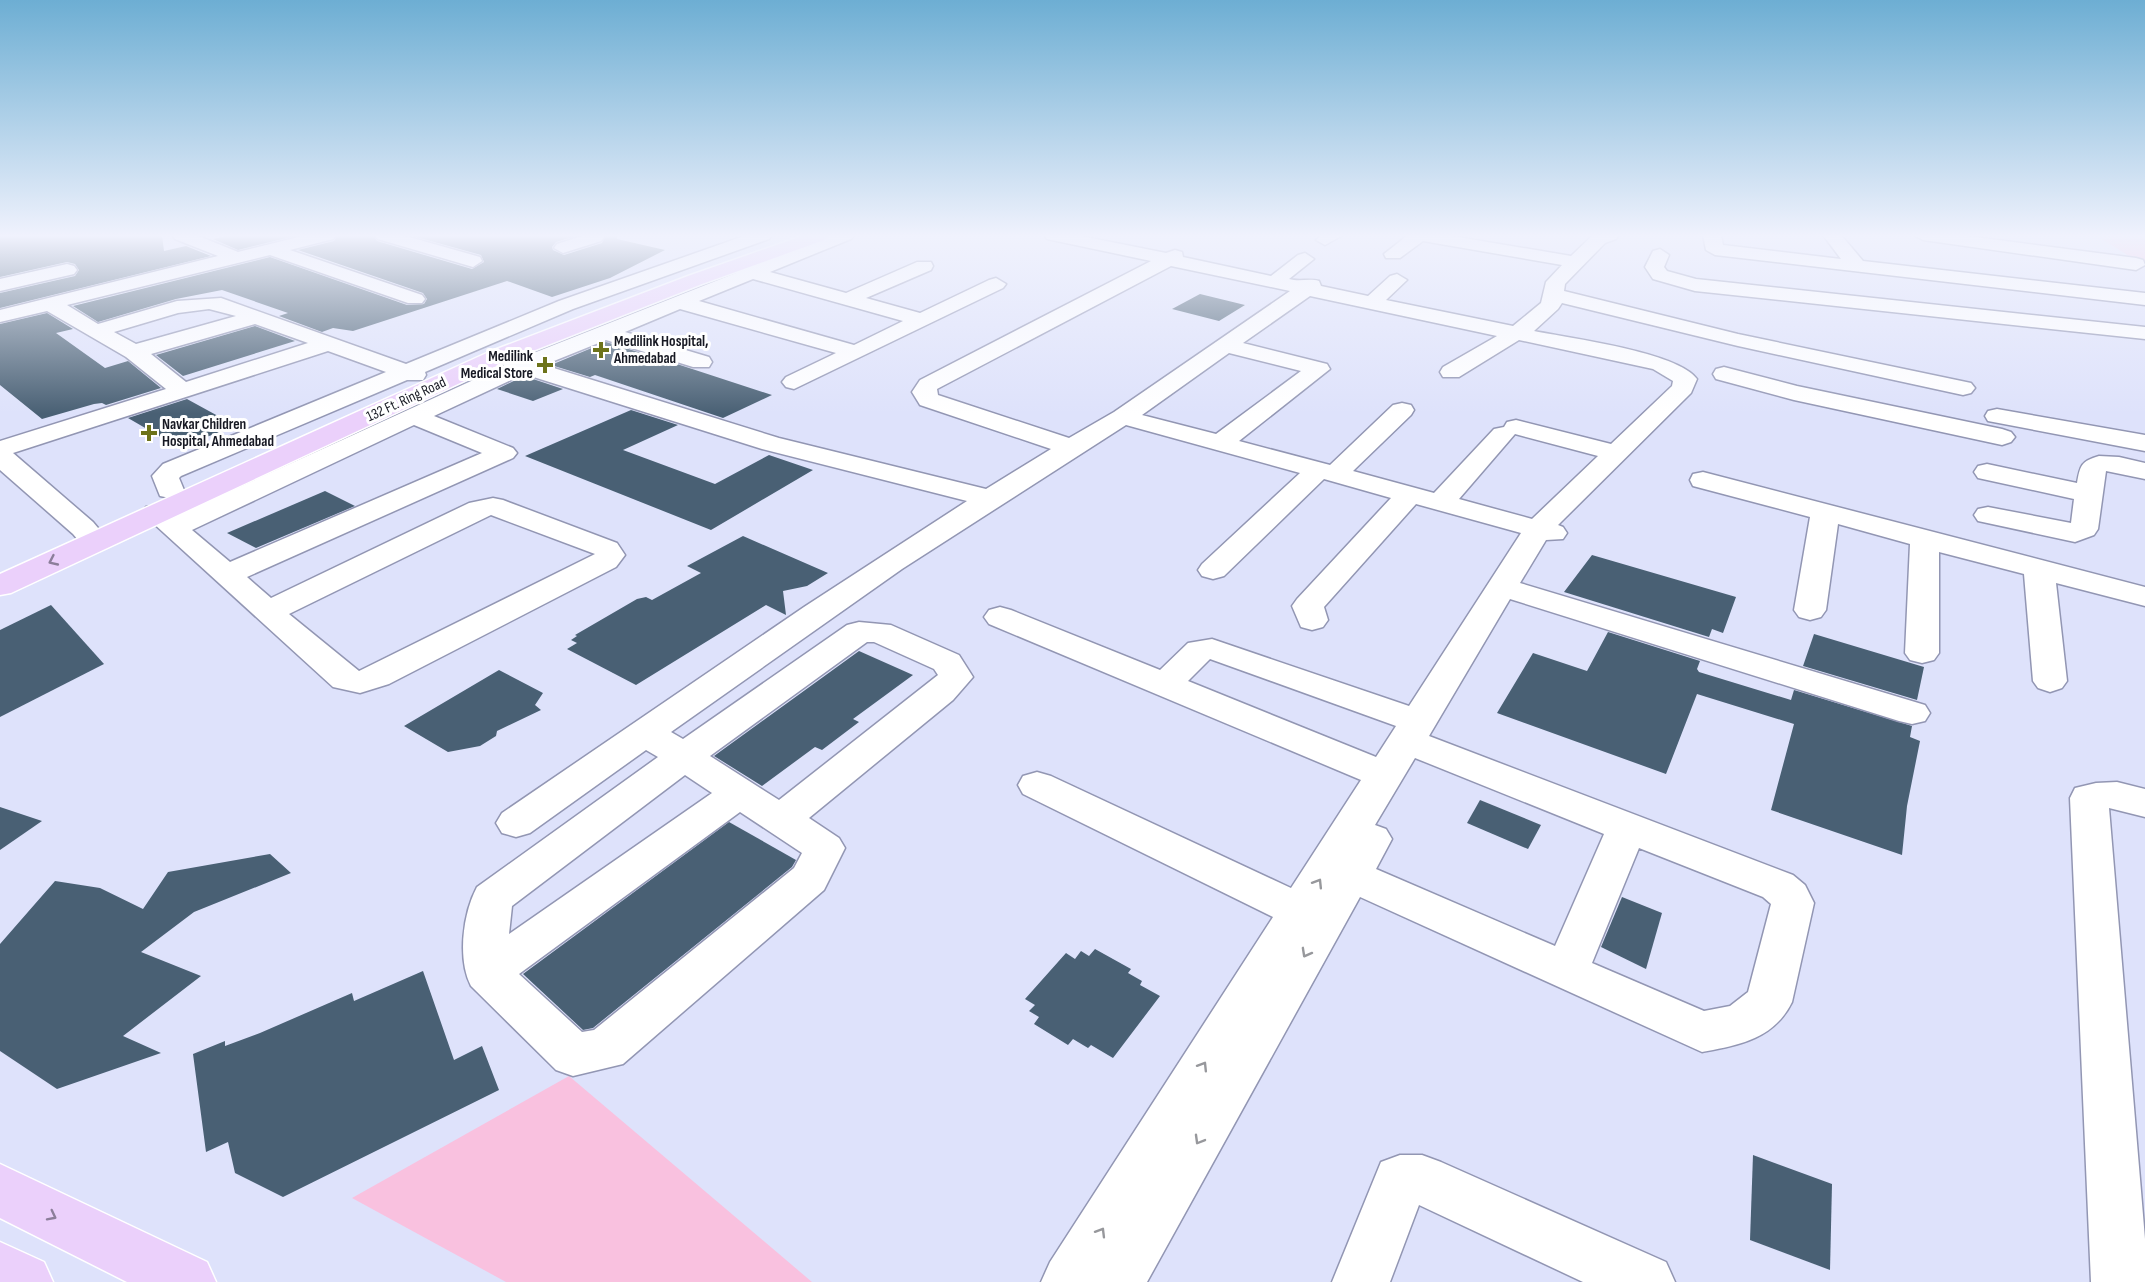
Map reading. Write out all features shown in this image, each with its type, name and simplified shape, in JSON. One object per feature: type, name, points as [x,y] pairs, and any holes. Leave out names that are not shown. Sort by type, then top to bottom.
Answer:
[{"type":"main road","name":"132 Ft. Ring Road","points":[[414,375],[633,295]]},
{"type":"main road","name":"132 Ft. Ring Road","points":[[0,566],[167,510],[497,357],[671,295]]},
{"type":"main road","name":"132 Ft. Ring Road","points":[[0,585],[88,535]]},
{"type":"main road","points":[[0,1190],[186,1282]]},
{"type":"main road","points":[[0,1270],[24,1282]]},
{"type":"street","points":[[0,316],[83,295]]},
{"type":"street","points":[[403,295],[415,299]]},
{"type":"street","points":[[268,612],[478,509],[493,506],[607,549],[610,555],[604,561],[377,677],[360,682],[345,680],[268,612],[227,575],[167,510],[165,476],[172,470],[414,375],[566,305],[594,295]]},
{"type":"street","points":[[167,510],[415,417],[522,366],[607,333],[693,295]]},
{"type":"street","points":[[832,295],[922,320]]},
{"type":"street","points":[[848,299],[858,295]]},
{"type":"street","points":[[794,382],[974,295]]},
{"type":"street","points":[[1071,447],[928,400],[924,392],[928,385],[1101,295]]},
{"type":"street","points":[[516,823],[862,582],[990,498],[1123,417],[1225,345],[1282,295]]},
{"type":"street","points":[[1364,295],[1520,331],[1682,364],[1712,375],[1794,393],[1999,427],[2145,443]]},
{"type":"street","points":[[1116,1282],[1235,1080],[1350,875],[1417,737],[1546,531],[1617,453],[1683,388],[1685,379],[1660,364],[1371,295]]},
{"type":"street","points":[[1376,298],[1380,295]]},
{"type":"street","points":[[1451,372],[1520,331],[1551,305],[1553,295]]},
{"type":"street","points":[[1579,295],[1738,340],[1963,388]]},
{"type":"street","points":[[1787,295],[2145,333]]},
{"type":"street","points":[[2109,295],[2145,299]]},
{"type":"street","points":[[50,303],[134,352],[183,391]]},
{"type":"street","points":[[678,303],[856,352]]},
{"type":"street","points":[[96,330],[189,306],[220,304],[414,375]]},
{"type":"street","points":[[134,352],[256,318]]},
{"type":"street","points":[[607,333],[701,362]]},
{"type":"street","points":[[1070,1282],[1384,776],[1417,737],[1520,592],[1546,531],[1704,382],[1712,375],[1741,360],[1749,348],[1738,340]]},
{"type":"street","points":[[0,449],[327,344]]},
{"type":"street","points":[[1220,443],[1319,369],[1225,345]]},
{"type":"street","points":[[497,357],[771,444],[990,498]]},
{"type":"street","points":[[1213,570],[1402,410]]},
{"type":"street","points":[[227,575],[504,453],[415,417]]},
{"type":"street","points":[[1123,417],[1546,531]]},
{"type":"street","points":[[1440,503],[1510,431],[1617,453]]},
{"type":"street","points":[[0,456],[88,535]]},
{"type":"street","points":[[1988,515],[2074,533],[2084,530],[2093,466],[2097,464],[2145,471]]},
{"type":"street","points":[[1987,472],[2089,494]]},
{"type":"street","points":[[1703,480],[2145,597]]},
{"type":"street","points":[[1312,620],[1308,606],[1409,495]]},
{"type":"street","points":[[1810,610],[1825,513]]},
{"type":"street","points":[[1922,653],[1924,539]]},
{"type":"street","points":[[2039,570],[2050,681]]},
{"type":"street","points":[[1520,592],[1912,713]]},
{"type":"street","points":[[1000,617],[1384,776]]},
{"type":"street","points":[[646,733],[684,757],[780,820],[825,848],[809,879],[606,1049],[573,1055],[487,973],[487,926],[492,898],[684,757],[859,632],[879,632],[947,662],[956,676],[941,692],[780,820]]},
{"type":"street","points":[[1165,685],[1200,650],[1212,649],[1627,827],[1778,886],[1790,896],[1793,903],[1769,1002],[1742,1024],[1702,1032],[1350,875]]},
{"type":"street","points":[[1037,785],[1300,911]]},
{"type":"street","points":[[487,973],[739,793]]},
{"type":"street","points":[[2120,1282],[2089,798],[2101,794],[2116,795],[2145,803]]},
{"type":"street","points":[[1566,972],[1627,827]]},
{"type":"street","points":[[1361,1282],[1400,1180],[1422,1180],[1646,1282]]},
{"type":"shaded area","points":[[569,1076],[812,1282],[506,1282],[352,1198]]},
{"type":"building","points":[[0,295],[53,295],[0,308]]},
{"type":"building","points":[[118,295],[197,295],[98,322],[73,306]]},
{"type":"building","points":[[236,295],[378,295],[407,305],[424,304],[427,299],[424,295],[464,295],[353,331],[333,328],[322,332],[279,316],[288,313]]},
{"type":"building","points":[[1198,295],[1245,305],[1219,321],[1172,309]]},
{"type":"building","points":[[47,313],[73,329],[56,333],[105,368],[128,361],[161,388],[106,405],[94,404],[42,419],[0,385],[0,324]]},
{"type":"building","points":[[255,326],[295,341],[183,376],[156,355]]},
{"type":"building","points":[[606,342],[772,395],[723,418],[595,375],[590,377],[551,365]]},
{"type":"building","points":[[524,376],[563,389],[533,401],[497,389]]},
{"type":"building","points":[[187,399],[218,416],[206,420],[226,430],[178,447],[128,418]]},
{"type":"building","points":[[631,410],[678,425],[623,450],[715,484],[769,455],[813,470],[711,530],[525,456]]},
{"type":"building","points":[[325,491],[355,506],[256,548],[227,533]]},
{"type":"building","points":[[743,536],[828,573],[807,586],[783,591],[786,615],[766,605],[636,685],[567,649],[577,643],[571,640],[577,636],[575,635],[637,599],[646,597],[652,600],[701,573],[687,566]]},
{"type":"building","points":[[1592,555],[1736,597],[1723,633],[1712,629],[1709,637],[1564,592]]},
{"type":"building","points":[[51,605],[104,664],[0,717],[0,630]]},
{"type":"building","points":[[1608,632],[1700,661],[1697,669],[1699,672],[1791,700],[1794,690],[1912,726],[1910,737],[1920,741],[1907,806],[1902,855],[1771,810],[1794,724],[1697,694],[1666,774],[1497,713],[1533,653],[1587,671]]},
{"type":"building","points":[[1814,634],[1924,667],[1917,700],[1803,666]]},
{"type":"building","points":[[859,651],[913,675],[853,719],[859,722],[822,750],[815,747],[762,786],[714,756]]},
{"type":"building","points":[[499,670],[543,693],[535,705],[541,710],[497,731],[496,736],[480,746],[448,752],[404,726]]},
{"type":"building","points":[[1480,800],[1541,825],[1528,849],[1467,823]]},
{"type":"building","points":[[0,807],[42,821],[0,850]]},
{"type":"building","points":[[729,822],[796,860],[792,867],[593,1028],[583,1030],[523,974]]},
{"type":"building","points":[[270,854],[291,873],[194,912],[141,952],[201,976],[123,1036],[161,1053],[57,1089],[0,1051],[0,944],[55,881],[100,888],[143,909],[168,872]]},
{"type":"building","points":[[1622,897],[1662,913],[1646,969],[1601,947]]},
{"type":"building","points":[[1095,949],[1131,969],[1128,973],[1142,981],[1140,985],[1160,996],[1113,1058],[1091,1045],[1088,1048],[1073,1039],[1068,1045],[1034,1024],[1039,1017],[1029,1011],[1035,1005],[1025,999],[1066,953],[1075,959],[1081,951],[1089,956]]},
{"type":"building","points":[[423,971],[454,1060],[482,1046],[499,1090],[283,1197],[235,1173],[228,1142],[206,1152],[193,1054],[225,1041],[225,1046],[260,1033],[352,993],[354,1001]]},
{"type":"building","points":[[1753,1155],[1832,1184],[1830,1270],[1750,1240]]},
{"type":"place","name":"Medilink Hospital, Ahmedabad","points":[[601,350]]},
{"type":"place","name":"Medilink Medical Store","points":[[545,365]]},
{"type":"place","name":"Navkar Children Hospital, Ahmedabad","points":[[149,433]]}]
